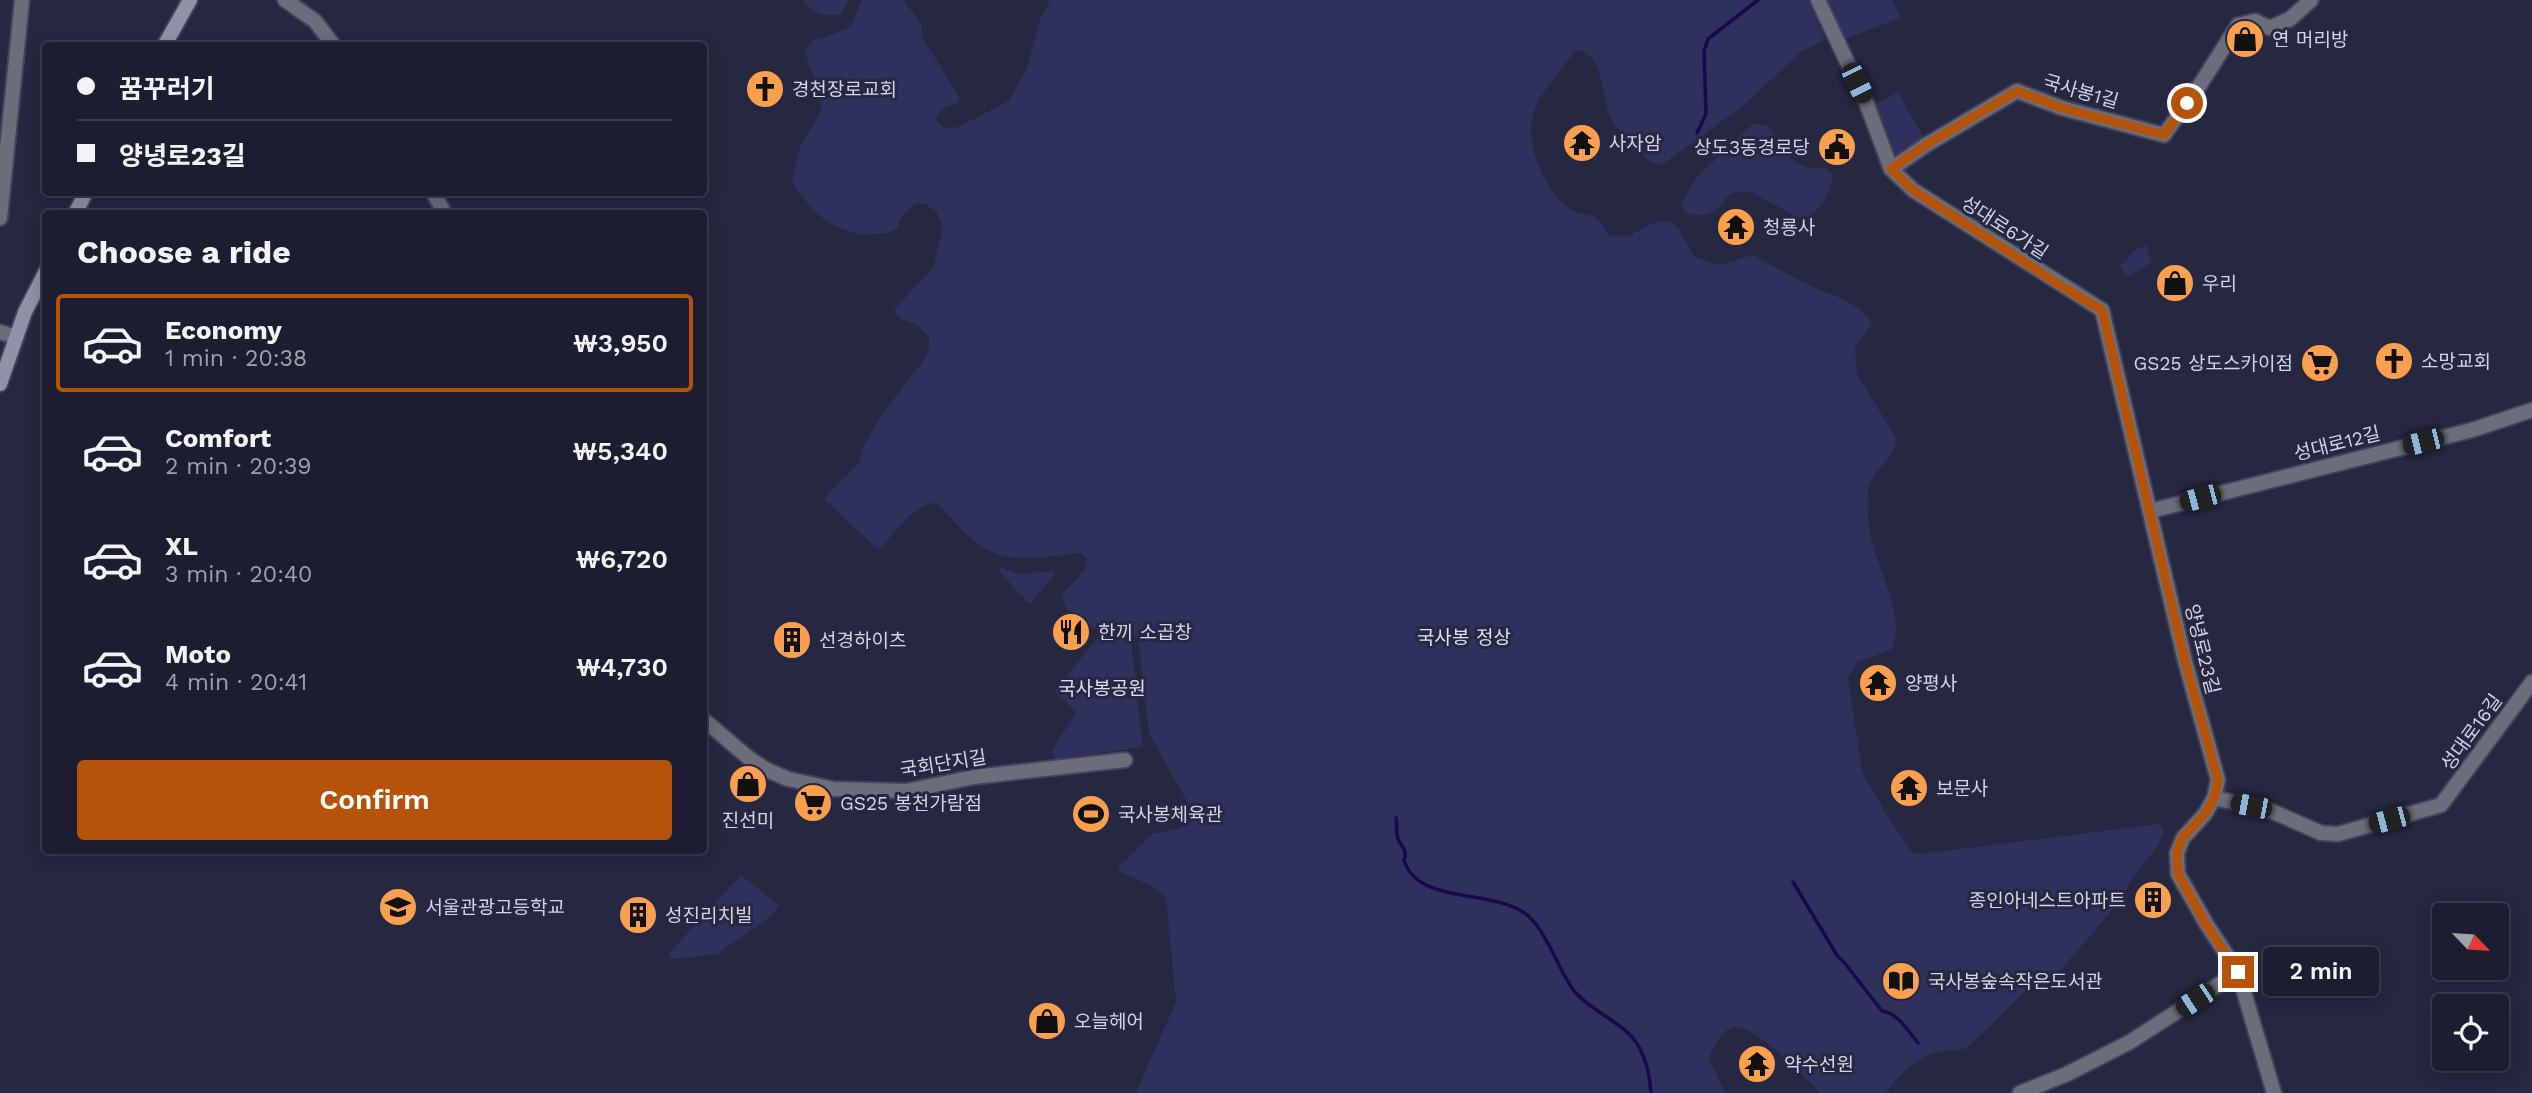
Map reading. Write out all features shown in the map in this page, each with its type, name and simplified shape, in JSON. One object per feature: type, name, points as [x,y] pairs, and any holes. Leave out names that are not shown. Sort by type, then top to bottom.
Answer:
[{"type":"main road","points":[[166,42],[190,0]]},
{"type":"main road","points":[[0,384],[25,312],[42,279]]},
{"type":"street","points":[[0,218],[22,0]]},
{"type":"street","points":[[285,0],[316,21],[331,42]]},
{"type":"street","points":[[1818,0],[1866,102],[1891,169]]},
{"type":"street","name":"국사봉1길","points":[[1891,169],[2017,91],[2062,108],[2164,135],[2199,88],[2238,25],[2255,21],[2270,28],[2290,19],[2311,0]]},
{"type":"street","name":"성대로6가길","points":[[1891,169],[1913,190],[2102,310]]},
{"type":"street","name":"양녕로23길","points":[[2102,310],[2185,661],[2218,780],[2214,798]]},
{"type":"street","points":[[0,332],[16,337]]},
{"type":"street","name":"성대로12길","points":[[2150,511],[2472,430],[2532,410]]},
{"type":"street","name":"성대로16길","points":[[2214,798],[2269,810],[2321,833],[2338,834],[2441,805],[2532,682]]},
{"type":"street","name":"국회단지길","points":[[707,723],[767,770],[788,779],[834,789],[906,791],[974,777],[1125,760]]},
{"type":"street","points":[[2214,798],[2205,814],[2182,838],[2177,853],[2178,874],[2207,926],[2238,972],[2274,1093]]},
{"type":"street","points":[[2020,1093],[2048,1087],[2067,1074],[2130,1042],[2238,972]]},
{"type":"green space","points":[[803,0],[849,0],[840,15],[823,15],[815,12]]},
{"type":"green space","name":"국사봉 정상","points":[[862,0],[904,0],[921,24],[922,37],[960,98],[958,103],[943,108],[936,117],[938,123],[947,129],[958,127],[1009,101],[1027,68],[1040,19],[1050,0],[1808,0],[1825,40],[1801,52],[1744,105],[1662,165],[1643,156],[1615,125],[1594,62],[1579,50],[1574,52],[1543,93],[1534,111],[1532,143],[1539,168],[1558,199],[1578,213],[1593,216],[1608,234],[1626,236],[1651,224],[1670,222],[1679,229],[1694,257],[1720,265],[1753,255],[1852,304],[1867,315],[1872,323],[1855,348],[1857,374],[1896,438],[1890,457],[1873,477],[1868,492],[1869,526],[1893,605],[1895,636],[1891,650],[1857,662],[1848,677],[1862,772],[1912,852],[1920,854],[2159,824],[2164,831],[2158,846],[2131,880],[2121,900],[2054,978],[2037,980],[1967,1048],[1934,1053],[1914,1064],[1895,1081],[1887,1093],[1820,1093],[1767,1043],[1755,1034],[1735,1027],[1722,1035],[1709,1059],[1725,1093],[1136,1093],[1176,1002],[1166,896],[1152,886],[1118,871],[1152,834],[1181,828],[1189,805],[1149,734],[1138,639],[1122,632],[1093,628],[1066,608],[1062,595],[1086,568],[1087,558],[1080,553],[1026,558],[987,550],[975,542],[936,503],[928,504],[912,513],[881,548],[876,548],[824,499],[859,462],[863,446],[883,413],[924,360],[929,348],[929,337],[915,324],[900,318],[894,310],[933,267],[943,229],[936,211],[925,204],[916,204],[903,214],[897,229],[888,233],[861,235],[835,226],[817,214],[798,192],[792,179],[800,147],[821,111],[821,91],[808,64],[806,50],[814,40],[851,26]]},
{"type":"green space","points":[[1827,0],[1893,0],[1900,18],[1845,39]]},
{"type":"green space","points":[[1898,92],[1924,138],[1897,158],[1874,105]]},
{"type":"green space","points":[[1754,123],[1769,126],[1785,151],[1797,163],[1825,168],[1833,174],[1823,203],[1813,213],[1799,218],[1751,192],[1731,193],[1712,212],[1701,215],[1686,213],[1681,203],[1697,177]]},
{"type":"green space","points":[[2146,245],[2152,262],[2128,277],[2119,266],[2133,251]]},
{"type":"green space","points":[[1001,567],[1020,574],[1053,571],[1055,574],[1031,603],[1028,603],[998,570]]},
{"type":"green space","name":"국사봉공원","points":[[1101,634],[1131,641],[1143,747],[1056,759],[1051,751],[1077,712],[1054,691]]},
{"type":"green space","points":[[741,875],[779,905],[771,916],[717,954],[673,959],[669,956],[671,951]]},
{"type":"waterway","points":[[1697,133],[1706,114],[1704,51],[1708,39],[1758,0]]},
{"type":"waterway","points":[[1396,818],[1398,839],[1405,851],[1404,861],[1413,876],[1440,890],[1509,905],[1531,918],[1545,937],[1575,992],[1626,1031],[1642,1052],[1651,1093]]},
{"type":"waterway","points":[[1793,882],[1838,957],[1882,1011],[1898,1019],[1918,1043]]},
{"type":"place","name":"연 머리방","points":[[2245,39]]},
{"type":"place","name":"경천장로교회","points":[[765,89]]},
{"type":"place","name":"사자암","points":[[1582,143]]},
{"type":"place","name":"상도3동경로당","points":[[1837,147]]},
{"type":"place","name":"청룡사","points":[[1736,227]]},
{"type":"place","name":"우리","points":[[2175,283]]},
{"type":"place","name":"소망교회","points":[[2394,361]]},
{"type":"place","name":"GS25 상도스카이점","points":[[2320,363]]},
{"type":"place","name":"한끼 소곱창","points":[[1071,632]]},
{"type":"place","name":"선경하이츠","points":[[792,640]]},
{"type":"place","name":"양평사","points":[[1878,683]]},
{"type":"place","name":"진선미","points":[[748,784]]},
{"type":"place","name":"보문사","points":[[1909,788]]},
{"type":"place","name":"GS25 봉천가람점","points":[[813,803]]},
{"type":"place","name":"국사봉체육관","points":[[1091,814]]},
{"type":"place","name":"종인아네스트아파트","points":[[2153,900]]},
{"type":"place","name":"서울관광고등학교","points":[[398,907]]},
{"type":"place","name":"성진리치빌","points":[[638,915]]},
{"type":"place","name":"국사봉숲속작은도서관","points":[[1901,981]]},
{"type":"place","name":"오늘헤어","points":[[1047,1021]]},
{"type":"place","name":"약수선원","points":[[1757,1064]]},
{"type":"route","points":[[2187,103],[2164,135],[2062,108],[2017,91],[1891,169],[1913,190],[2102,310],[2185,661],[2218,780],[2214,798],[2205,814],[2182,838],[2177,853],[2178,874],[2207,926],[2238,972]]}]
